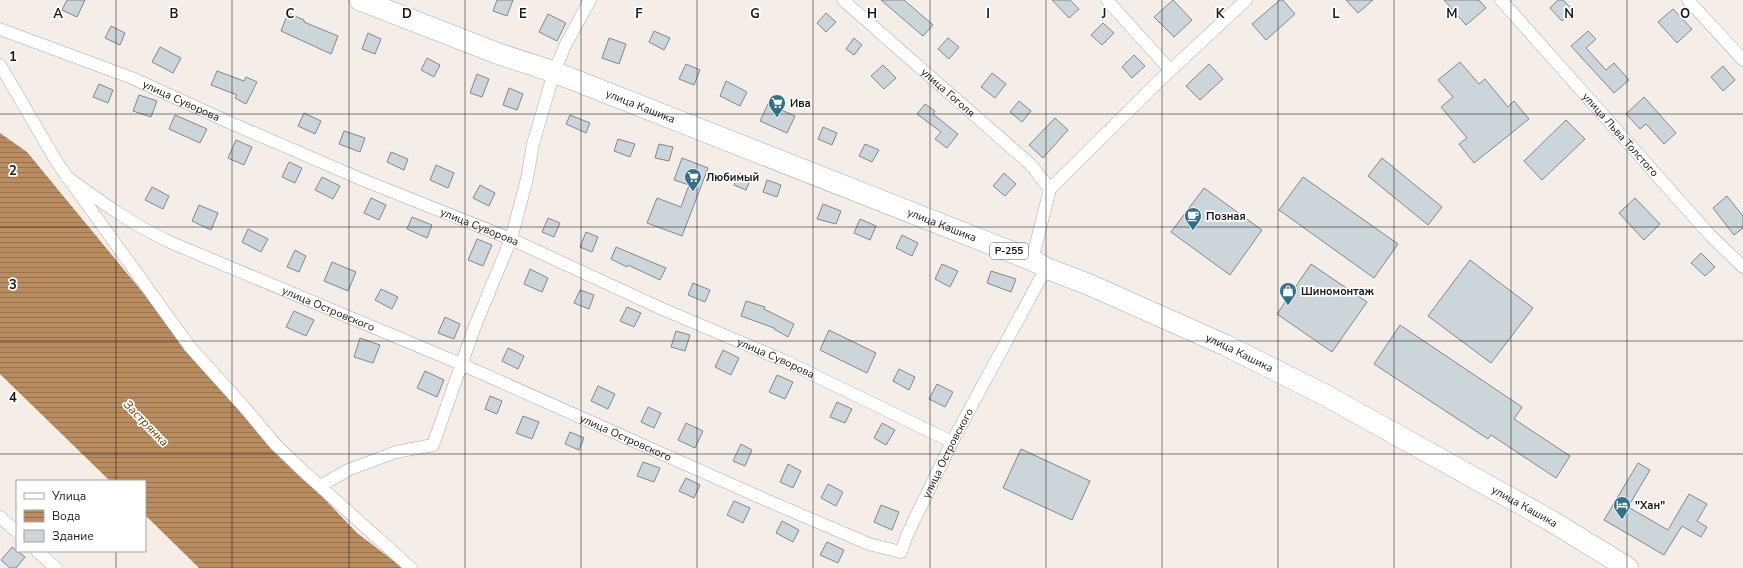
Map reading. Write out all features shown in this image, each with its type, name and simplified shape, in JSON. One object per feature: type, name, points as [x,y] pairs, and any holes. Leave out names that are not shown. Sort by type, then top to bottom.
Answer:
[{"type":"highway","name":"улица Кашика","points":[[360,0],[499,54],[554,72],[1039,264],[1225,345],[1325,395],[1515,501],[1628,568]]},
{"type":"street","points":[[320,486],[348,470],[396,452],[433,445],[461,364],[511,239],[527,179],[533,144],[554,72],[565,46],[590,0]]},
{"type":"street","name":"улица Гоголя","points":[[843,0],[1030,164],[1050,189]]},
{"type":"street","points":[[1107,0],[1170,70]]},
{"type":"street","points":[[1050,189],[1170,70],[1246,0]]},
{"type":"street","name":"улица Льва Толстого","points":[[1501,0],[1710,235],[1743,267]]},
{"type":"street","points":[[1688,0],[1742,56]]},
{"type":"street","name":"улица Суворова","points":[[0,29],[132,78],[363,180],[511,239],[660,308],[783,360],[952,442]]},
{"type":"street","name":"улица Островского","points":[[0,65],[58,164],[190,347],[275,444],[411,568]]},
{"type":"street","name":"улица Островского","points":[[67,177],[118,215],[145,231],[461,364],[868,544],[901,552],[907,535],[1039,264],[1050,189]]},
{"type":"street","points":[[0,516],[16,531]]},
{"type":"street","points":[[39,552],[56,568]]},
{"type":"water","name":"Застрянка","points":[[0,133],[27,152],[191,351],[292,465],[357,533],[403,568],[199,568],[146,516],[146,480],[109,480],[0,374]]},
{"type":"building","points":[[67,0],[85,0],[77,17],[62,10]]},
{"type":"building","points":[[497,0],[513,0],[507,16],[493,11]]},
{"type":"building","points":[[881,0],[904,0],[933,25],[923,36]]},
{"type":"building","points":[[1052,0],[1070,0],[1079,9],[1069,18]]},
{"type":"building","points":[[1173,0],[1192,20],[1174,37],[1154,17]]},
{"type":"building","points":[[1280,0],[1283,0],[1295,14],[1266,40],[1252,24]]},
{"type":"building","points":[[1346,0],[1373,0],[1358,13]]},
{"type":"building","points":[[1444,0],[1479,0],[1486,8],[1466,25]]},
{"type":"building","points":[[1558,0],[1563,0],[1573,10],[1562,21],[1550,8]]},
{"type":"building","points":[[1673,9],[1692,29],[1677,43],[1658,22]]},
{"type":"building","points":[[288,13],[304,20],[304,22],[338,36],[331,54],[281,31]]},
{"type":"building","points":[[826,13],[836,22],[826,32],[817,23]]},
{"type":"building","points":[[548,14],[566,23],[557,41],[539,32]]},
{"type":"building","points":[[1103,23],[1114,33],[1102,45],[1091,35]]},
{"type":"building","points":[[111,26],[125,33],[120,45],[105,38]]},
{"type":"building","points":[[654,31],[670,38],[664,50],[649,42]]},
{"type":"building","points":[[1588,31],[1596,39],[1586,48],[1606,70],[1614,63],[1629,80],[1614,93],[1571,46]]},
{"type":"building","points":[[368,33],[381,39],[375,54],[362,49]]},
{"type":"building","points":[[609,38],[626,44],[619,64],[602,58]]},
{"type":"building","points":[[854,38],[862,45],[854,55],[846,49]]},
{"type":"building","points":[[948,38],[959,47],[949,59],[938,49]]},
{"type":"building","points":[[160,47],[181,58],[173,73],[152,62]]},
{"type":"building","points":[[1134,55],[1145,66],[1132,78],[1122,67]]},
{"type":"building","points":[[427,58],[440,65],[434,77],[421,70]]},
{"type":"building","points":[[1460,62],[1479,84],[1485,79],[1508,107],[1514,101],[1529,119],[1474,163],[1459,144],[1467,138],[1441,107],[1453,97],[1438,80]]},
{"type":"building","points":[[686,64],[700,70],[694,85],[679,79]]},
{"type":"building","points":[[1209,64],[1223,79],[1200,100],[1186,86]]},
{"type":"building","points":[[883,65],[896,78],[884,89],[871,76]]},
{"type":"building","points":[[1723,66],[1735,80],[1723,91],[1711,77]]},
{"type":"building","points":[[217,71],[244,81],[246,77],[257,82],[246,104],[235,98],[237,95],[211,85]]},
{"type":"building","points":[[992,73],[1006,84],[995,98],[981,87]]},
{"type":"building","points":[[477,74],[489,79],[482,97],[470,93]]},
{"type":"building","points":[[726,81],[747,92],[740,106],[720,96]]},
{"type":"building","points":[[99,84],[113,90],[108,103],[93,97]]},
{"type":"building","points":[[509,88],[523,94],[517,110],[503,105]]},
{"type":"building","points":[[139,95],[157,101],[151,117],[133,111]]},
{"type":"building","points":[[1644,97],[1676,133],[1664,144],[1646,124],[1640,129],[1626,114]]},
{"type":"building","points":[[1019,101],[1031,111],[1022,122],[1010,112]]},
{"type":"building","name":"Ива","points":[[768,104],[795,116],[787,133],[760,121]]},
{"type":"building","points":[[925,104],[935,111],[933,114],[958,134],[947,148],[935,139],[941,132],[917,114]]},
{"type":"building","points":[[304,113],[321,121],[315,134],[298,126]]},
{"type":"building","points":[[175,115],[207,129],[200,143],[169,129]]},
{"type":"building","points":[[570,115],[590,123],[586,133],[566,124]]},
{"type":"building","points":[[1055,118],[1068,130],[1043,158],[1029,145]]},
{"type":"building","points":[[1566,120],[1585,139],[1542,180],[1524,161]]},
{"type":"building","points":[[823,127],[837,133],[832,145],[818,139]]},
{"type":"building","points":[[344,131],[365,138],[360,152],[339,144]]},
{"type":"building","points":[[618,139],[635,144],[630,157],[614,151]]},
{"type":"building","points":[[236,140],[252,147],[244,165],[228,158]]},
{"type":"building","points":[[659,144],[673,147],[669,161],[655,158]]},
{"type":"building","points":[[865,144],[879,150],[872,162],[859,156]]},
{"type":"building","points":[[391,152],[408,159],[404,170],[387,162]]},
{"type":"building","name":"Любимый","points":[[682,158],[708,168],[682,236],[647,223],[657,198],[681,207],[689,185],[674,180]]},
{"type":"building","points":[[1382,158],[1442,207],[1428,225],[1368,176]]},
{"type":"building","points":[[289,162],[302,168],[295,183],[282,177]]},
{"type":"building","points":[[436,165],[454,173],[448,188],[430,180]]},
{"type":"building","points":[[739,173],[751,178],[746,190],[734,185]]},
{"type":"building","points":[[1004,173],[1016,184],[1005,196],[993,186]]},
{"type":"building","points":[[322,177],[340,186],[333,199],[315,190]]},
{"type":"building","points":[[1303,177],[1398,244],[1374,278],[1279,210]]},
{"type":"building","points":[[767,180],[781,185],[777,197],[763,192]]},
{"type":"building","points":[[480,185],[495,193],[489,206],[473,198]]},
{"type":"building","points":[[152,187],[169,196],[163,209],[145,200]]},
{"type":"building","points":[[1204,188],[1262,230],[1230,275],[1171,232]]},
{"type":"building","points":[[1727,196],[1743,216],[1743,228],[1734,235],[1713,208]]},
{"type":"building","points":[[371,198],[386,205],[379,220],[364,213]]},
{"type":"building","points":[[1635,198],[1660,224],[1644,240],[1619,213]]},
{"type":"building","points":[[823,204],[841,211],[836,224],[817,219]]},
{"type":"building","points":[[199,205],[218,213],[211,230],[192,221]]},
{"type":"building","points":[[412,217],[432,225],[427,238],[407,229]]},
{"type":"building","points":[[548,218],[560,223],[554,237],[542,232]]},
{"type":"building","points":[[860,219],[876,226],[870,240],[854,233]]},
{"type":"building","points":[[248,229],[268,239],[261,252],[242,242]]},
{"type":"building","points":[[586,232],[598,237],[592,252],[580,247]]},
{"type":"building","points":[[902,235],[918,243],[912,256],[896,248]]},
{"type":"building","points":[[477,239],[492,245],[483,266],[468,260]]},
{"type":"building","points":[[616,247],[666,268],[660,280],[611,259]]},
{"type":"building","points":[[295,250],[306,256],[299,272],[287,267]]},
{"type":"building","points":[[1701,253],[1715,267],[1705,276],[1691,263]]},
{"type":"building","points":[[1470,260],[1533,308],[1491,363],[1428,316]]},
{"type":"building","points":[[332,262],[356,272],[348,291],[324,281]]},
{"type":"building","points":[[942,264],[958,271],[950,287],[935,279]]},
{"type":"building","points":[[1311,264],[1367,302],[1332,352],[1277,314]]},
{"type":"building","points":[[530,269],[548,278],[542,292],[524,284]]},
{"type":"building","points":[[991,271],[1016,279],[1011,292],[987,283]]},
{"type":"building","points":[[693,283],[710,290],[705,302],[688,295]]},
{"type":"building","points":[[381,289],[398,297],[392,309],[375,300]]},
{"type":"building","points":[[580,290],[594,295],[589,309],[574,303]]},
{"type":"building","points":[[746,301],[765,307],[764,309],[794,324],[788,337],[774,328],[741,316]]},
{"type":"building","points":[[627,307],[641,313],[634,327],[620,321]]},
{"type":"building","points":[[294,311],[314,320],[306,336],[286,327]]},
{"type":"building","points":[[445,317],[460,324],[454,339],[438,333]]},
{"type":"building","points":[[1400,325],[1522,407],[1514,419],[1570,456],[1556,478],[1491,435],[1488,439],[1374,364]]},
{"type":"building","points":[[829,330],[876,353],[867,373],[820,350]]},
{"type":"building","points":[[676,331],[690,335],[685,351],[671,347]]},
{"type":"building","points":[[360,338],[380,345],[373,363],[354,357]]},
{"type":"building","points":[[508,348],[524,356],[518,369],[502,361]]},
{"type":"building","points":[[723,350],[739,358],[731,375],[715,367]]},
{"type":"building","points":[[899,369],[915,377],[909,390],[893,381]]},
{"type":"building","points":[[425,371],[444,380],[437,397],[417,388]]},
{"type":"building","points":[[777,375],[793,382],[785,399],[769,392]]},
{"type":"building","points":[[937,384],[953,392],[945,407],[929,399]]},
{"type":"building","points":[[598,386],[615,394],[608,409],[591,401]]},
{"type":"building","points":[[490,396],[502,401],[497,414],[485,409]]},
{"type":"building","points":[[837,402],[852,409],[845,423],[830,417]]},
{"type":"building","points":[[648,407],[661,413],[654,428],[641,422]]},
{"type":"building","points":[[523,416],[539,422],[532,439],[516,433]]},
{"type":"building","points":[[686,423],[703,431],[695,448],[678,440]]},
{"type":"building","points":[[882,423],[895,430],[886,445],[874,438]]},
{"type":"building","points":[[570,432],[584,438],[579,450],[565,444]]},
{"type":"building","points":[[741,444],[752,450],[745,466],[733,461]]},
{"type":"building","points":[[1021,449],[1090,481],[1072,520],[1003,488]]},
{"type":"building","points":[[643,462],[660,468],[654,482],[637,476]]},
{"type":"building","points":[[1638,463],[1650,470],[1628,507],[1668,530],[1689,494],[1707,504],[1697,521],[1707,527],[1701,537],[1682,526],[1664,555],[1604,520]]},
{"type":"building","points":[[788,464],[801,471],[793,488],[780,482]]},
{"type":"building","points":[[686,478],[700,485],[694,498],[679,491]]},
{"type":"building","points":[[828,484],[843,492],[836,506],[821,498]]},
{"type":"building","points":[[734,501],[750,508],[743,523],[727,515]]},
{"type":"building","points":[[881,505],[899,512],[892,530],[874,522]]},
{"type":"building","points":[[782,521],[799,530],[793,542],[776,533]]},
{"type":"building","points":[[827,542],[844,550],[838,563],[820,555]]},
{"type":"building","points":[[12,547],[16,550],[16,552],[18,552],[25,557],[16,568],[10,568],[1,560]]},
{"type":"place","name":"Ива","points":[[777,118]]},
{"type":"place","name":"Любимый","points":[[693,192]]},
{"type":"place","name":"Позная","points":[[1193,231]]},
{"type":"place","name":"Шиномонтаж","points":[[1288,306]]},
{"type":"place","name":"\"Хан\"","points":[[1622,520]]}]
